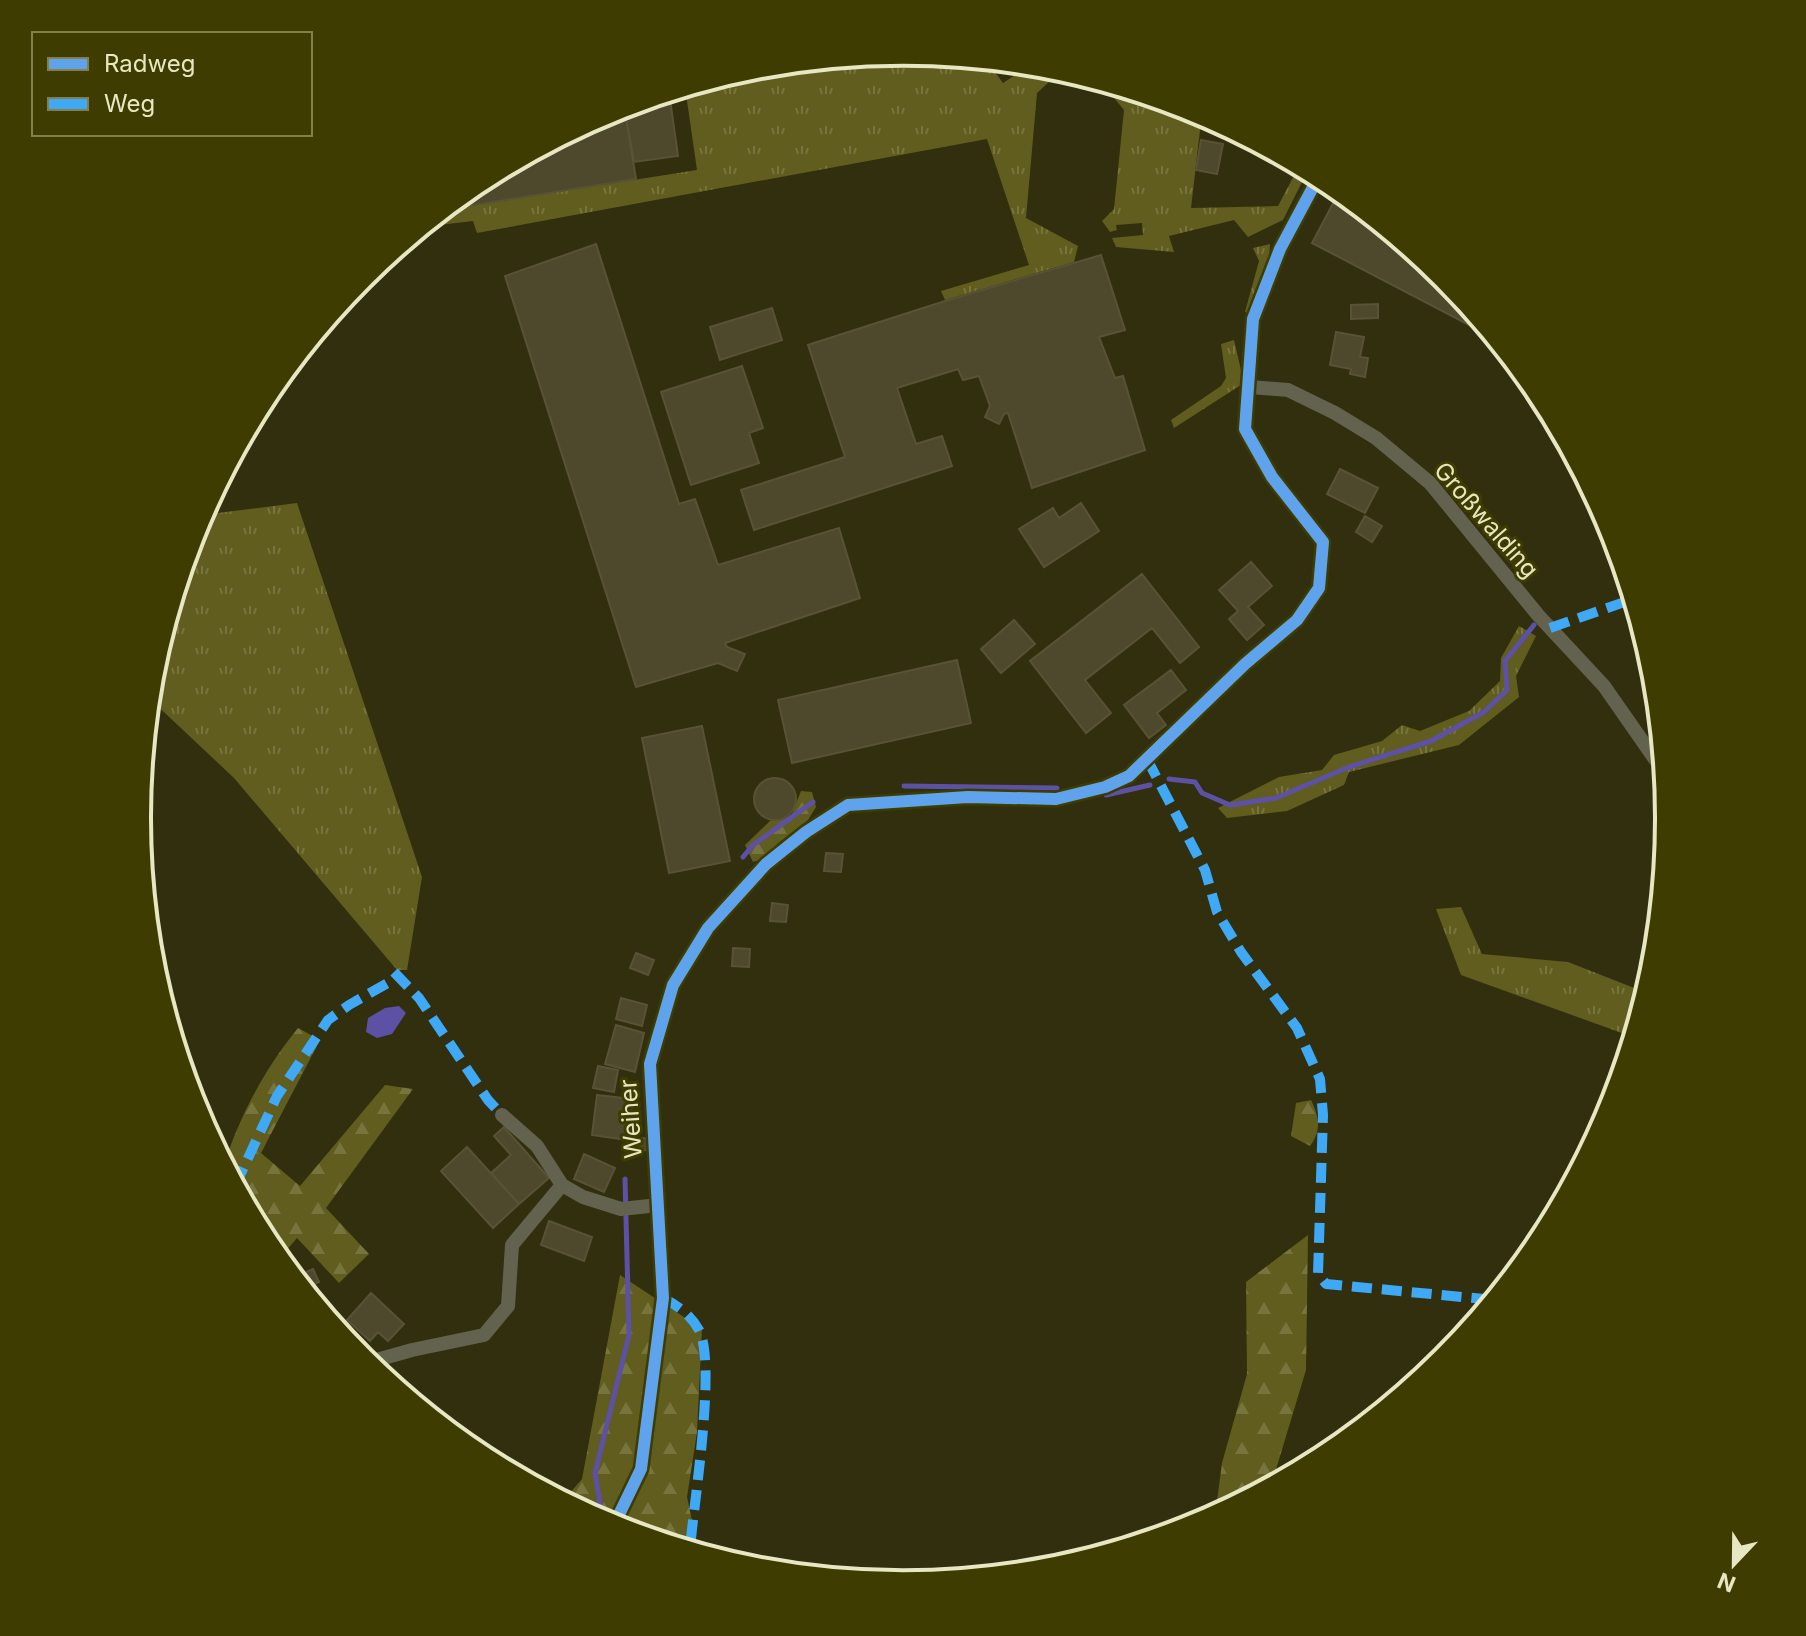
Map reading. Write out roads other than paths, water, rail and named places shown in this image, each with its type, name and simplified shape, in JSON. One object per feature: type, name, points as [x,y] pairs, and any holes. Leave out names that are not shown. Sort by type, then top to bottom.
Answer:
[{"type":"street","points":[[1250,387],[1253,319],[1280,249],[1313,188]]},
{"type":"street","name":"Großwalding","points":[[1250,387],[1288,390],[1335,413],[1376,438],[1430,483],[1538,615],[1604,686],[1652,755]]},
{"type":"street","name":"Weiher","points":[[619,1515],[641,1469],[663,1298],[650,1064],[673,985],[708,928],[766,864],[806,832],[848,805],[968,797],[1056,799],[1105,787],[1129,776],[1245,664],[1297,620],[1319,588],[1323,542],[1272,477],[1245,429],[1250,387]]},
{"type":"street","points":[[502,1115],[537,1146],[562,1185],[583,1197],[621,1209],[659,1205]]},
{"type":"street","points":[[381,1359],[484,1335],[508,1306],[512,1245],[562,1185]]},
{"type":"waterway","points":[[1169,779],[1195,782],[1202,793],[1230,805],[1276,798],[1349,767],[1431,741],[1484,712],[1507,690],[1505,661],[1534,625]]},
{"type":"waterway","points":[[1106,795],[1150,785]]},
{"type":"waterway","points":[[904,786],[1057,788]]},
{"type":"waterway","points":[[743,857],[753,845],[813,802]]},
{"type":"waterway","points":[[600,1506],[595,1473],[629,1335],[625,1179]]}]
